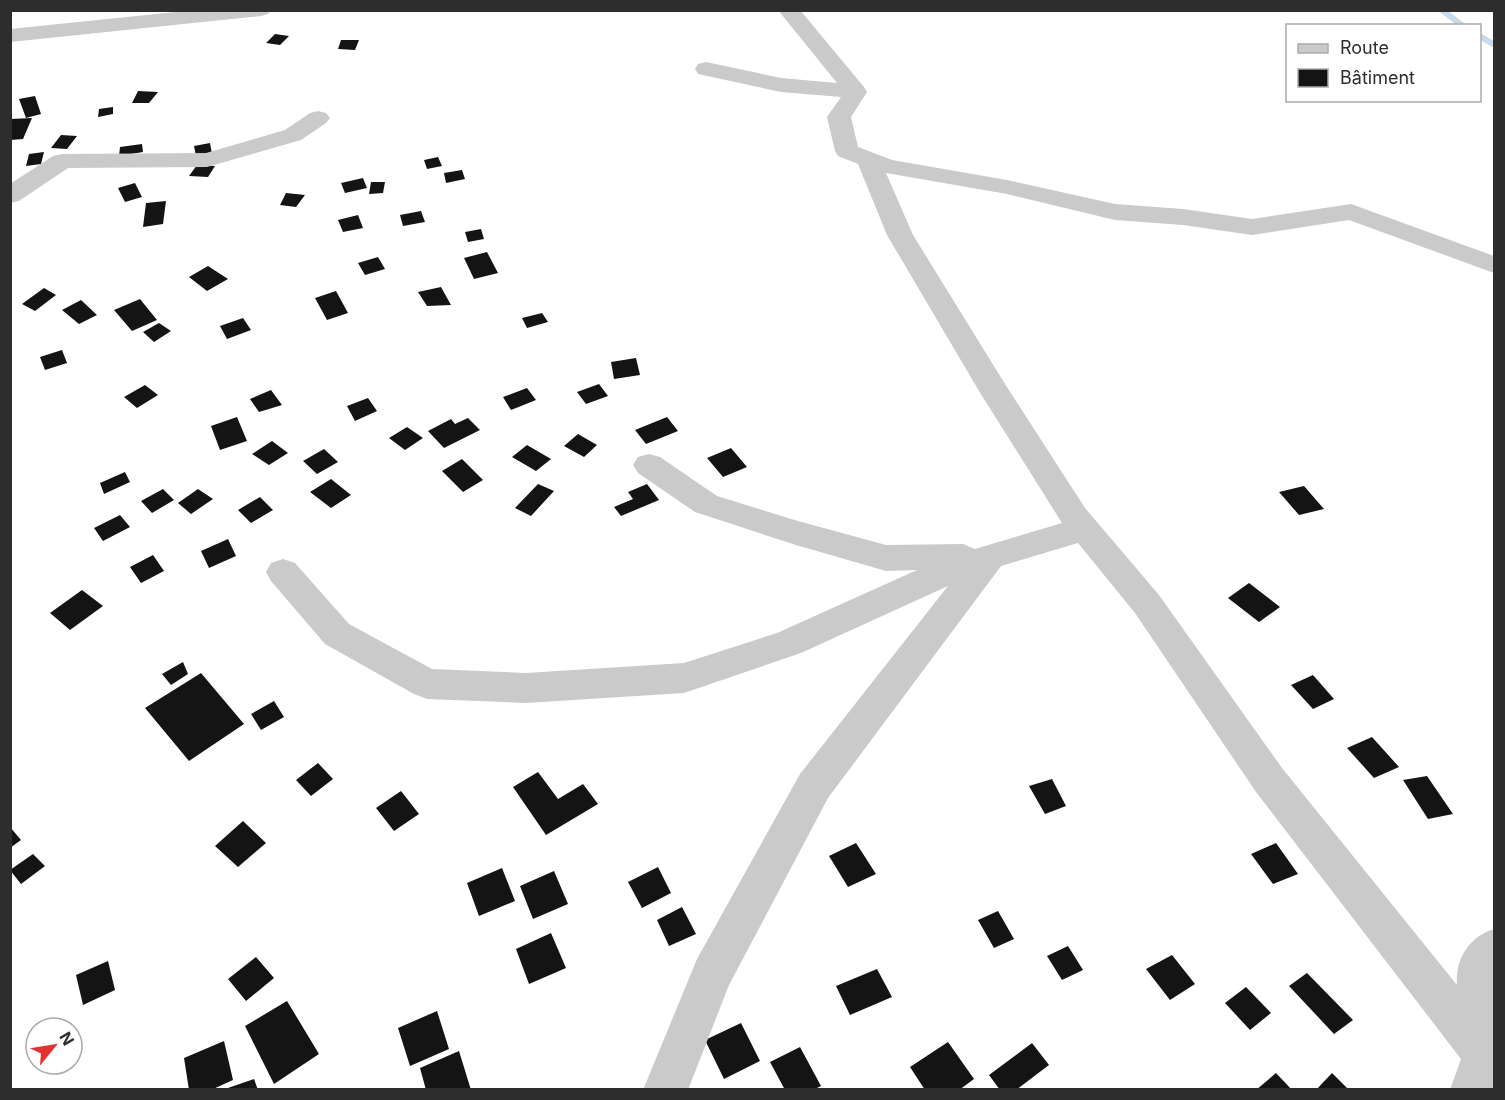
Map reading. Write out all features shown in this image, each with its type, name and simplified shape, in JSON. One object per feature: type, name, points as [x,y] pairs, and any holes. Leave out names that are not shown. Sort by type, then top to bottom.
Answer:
[{"type":"street","points":[[10,36],[184,13],[261,10]]},
{"type":"street","points":[[788,10],[856,93]]},
{"type":"street","points":[[706,69],[781,85],[856,93]]},
{"type":"street","points":[[856,93],[838,117],[847,151],[886,166],[1007,188],[1115,212],[1252,227],[1351,212],[1494,265]]},
{"type":"street","points":[[10,196],[62,161],[207,160],[293,135],[318,118]]},
{"type":"street","points":[[868,159],[900,235],[994,391],[1074,516],[1147,604],[1269,780],[1484,1070]]},
{"type":"street","points":[[649,465],[706,504],[863,552],[886,558],[989,557]]},
{"type":"street","points":[[283,572],[337,634],[427,684],[526,688],[684,678],[789,643],[919,583],[989,557],[1084,529]]},
{"type":"street","points":[[665,1089],[712,974],[814,786],[989,557]]},
{"type":"street","points":[[1484,1070],[1477,970],[1494,949]]},
{"type":"building","points":[[275,34],[289,36],[280,45],[266,43]]},
{"type":"building","points":[[341,40],[359,40],[355,50],[338,49]]},
{"type":"building","points":[[138,91],[158,92],[149,103],[132,103]]},
{"type":"building","points":[[35,96],[41,114],[26,118],[19,99]]},
{"type":"building","points":[[113,107],[113,114],[98,117],[99,109]]},
{"type":"building","points":[[32,118],[23,139],[10,140],[10,119]]},
{"type":"building","points":[[61,135],[77,136],[67,149],[51,148]]},
{"type":"building","points":[[210,143],[212,154],[196,156],[194,146]]},
{"type":"building","points":[[142,144],[143,152],[119,156],[120,147]]},
{"type":"building","points":[[44,152],[41,164],[26,166],[29,154]]},
{"type":"building","points":[[438,157],[442,166],[427,169],[424,160]]},
{"type":"building","points":[[197,165],[215,166],[208,177],[189,176]]},
{"type":"building","points":[[462,170],[465,179],[446,183],[444,173]]},
{"type":"building","points":[[363,178],[367,188],[345,193],[341,183]]},
{"type":"building","points":[[371,182],[385,182],[383,193],[369,194]]},
{"type":"building","points":[[135,183],[142,197],[125,202],[118,188]]},
{"type":"building","points":[[286,193],[305,195],[296,207],[280,205]]},
{"type":"building","points":[[166,201],[163,224],[143,227],[146,203]]},
{"type":"building","points":[[421,211],[425,222],[403,226],[400,215]]},
{"type":"building","points":[[358,215],[363,228],[343,232],[338,220]]},
{"type":"building","points":[[481,229],[484,239],[468,242],[465,232]]},
{"type":"building","points":[[487,252],[498,273],[474,279],[464,258]]},
{"type":"building","points":[[378,257],[385,269],[365,275],[358,263]]},
{"type":"building","points":[[208,266],[228,279],[207,291],[189,277]]},
{"type":"building","points":[[441,287],[451,305],[427,306],[418,292]]},
{"type":"building","points":[[44,288],[56,295],[35,311],[22,304]]},
{"type":"building","points":[[336,291],[348,313],[327,320],[315,298]]},
{"type":"building","points":[[140,299],[157,320],[132,331],[114,310]]},
{"type":"building","points":[[81,300],[97,315],[79,324],[62,310]]},
{"type":"building","points":[[542,313],[548,322],[527,328],[522,318]]},
{"type":"building","points":[[243,318],[251,330],[227,339],[220,326]]},
{"type":"building","points":[[159,323],[171,331],[154,342],[143,332]]},
{"type":"building","points":[[62,350],[67,363],[45,370],[40,357]]},
{"type":"building","points":[[636,358],[640,375],[614,379],[611,362]]},
{"type":"building","points":[[599,384],[608,396],[586,404],[577,392]]},
{"type":"building","points":[[145,385],[158,395],[137,408],[124,397]]},
{"type":"building","points":[[527,388],[536,400],[511,410],[503,397]]},
{"type":"building","points":[[271,390],[282,405],[259,412],[250,399]]},
{"type":"building","points":[[368,398],[377,411],[355,421],[347,406]]},
{"type":"building","points":[[237,417],[247,441],[220,450],[211,426]]},
{"type":"building","points":[[667,417],[678,431],[646,444],[635,430]]},
{"type":"building","points":[[468,418],[480,430],[444,448],[428,431],[451,419],[455,424]]},
{"type":"building","points":[[407,427],[423,438],[405,450],[389,438]]},
{"type":"building","points":[[578,434],[597,445],[584,457],[564,446]]},
{"type":"building","points":[[272,441],[288,453],[269,465],[252,454]]},
{"type":"building","points":[[527,445],[551,459],[536,471],[512,457]]},
{"type":"building","points":[[731,448],[747,467],[723,477],[707,458]]},
{"type":"building","points":[[324,449],[338,462],[317,474],[303,461]]},
{"type":"building","points":[[462,459],[483,480],[463,492],[442,471]]},
{"type":"building","points":[[125,472],[130,482],[104,494],[100,483]]},
{"type":"building","points":[[331,479],[351,495],[331,508],[310,492]]},
{"type":"building","points":[[538,484],[554,491],[531,516],[515,508]]},
{"type":"building","points":[[647,484],[659,500],[621,516],[614,507],[633,499],[628,492]]},
{"type":"building","points":[[1304,486],[1324,509],[1299,515],[1279,492]]},
{"type":"building","points":[[163,489],[174,500],[152,513],[141,501]]},
{"type":"building","points":[[198,489],[213,499],[191,514],[178,503]]},
{"type":"building","points":[[260,497],[273,510],[251,523],[238,510]]},
{"type":"building","points":[[120,515],[130,527],[103,541],[94,528]]},
{"type":"building","points":[[228,539],[236,556],[209,568],[201,551]]},
{"type":"building","points":[[153,555],[164,571],[141,583],[130,567]]},
{"type":"building","points":[[1249,583],[1280,607],[1259,622],[1228,598]]},
{"type":"building","points":[[82,590],[103,606],[70,630],[50,613]]},
{"type":"building","points":[[183,662],[188,674],[171,685],[162,674]]},
{"type":"building","points":[[201,673],[244,724],[189,761],[145,708]]},
{"type":"building","points":[[1313,675],[1334,699],[1313,709],[1291,685]]},
{"type":"building","points":[[274,701],[284,717],[261,730],[251,714]]},
{"type":"building","points":[[1372,737],[1399,767],[1374,778],[1347,748]]},
{"type":"building","points":[[318,763],[333,779],[311,796],[296,780]]},
{"type":"building","points":[[538,772],[558,799],[583,784],[598,804],[546,835],[513,787]]},
{"type":"building","points":[[1427,776],[1453,814],[1428,819],[1403,780]]},
{"type":"building","points":[[1052,779],[1066,806],[1045,814],[1029,786]]},
{"type":"building","points":[[401,791],[419,814],[394,831],[376,808]]},
{"type":"building","points":[[243,821],[266,843],[238,867],[215,846]]},
{"type":"building","points":[[10,827],[21,840],[10,848]]},
{"type":"building","points":[[856,843],[876,874],[848,887],[829,856]]},
{"type":"building","points":[[1276,843],[1298,874],[1273,884],[1251,854]]},
{"type":"building","points":[[33,854],[45,866],[21,884],[10,870]]},
{"type":"building","points":[[658,867],[671,893],[642,908],[628,882]]},
{"type":"building","points":[[502,868],[515,901],[479,916],[467,883]]},
{"type":"building","points":[[554,871],[568,904],[533,919],[520,886]]},
{"type":"building","points":[[682,907],[696,934],[669,946],[657,920]]},
{"type":"building","points":[[998,911],[1014,939],[994,948],[978,920]]},
{"type":"building","points":[[551,933],[566,968],[529,984],[516,949]]},
{"type":"building","points":[[1068,946],[1083,970],[1062,980],[1047,956]]},
{"type":"building","points":[[1172,955],[1195,984],[1170,1000],[1146,969]]},
{"type":"building","points":[[256,957],[274,978],[246,1001],[228,979]]},
{"type":"building","points":[[108,961],[115,990],[83,1005],[76,975]]},
{"type":"building","points":[[877,969],[892,997],[850,1015],[836,986]]},
{"type":"building","points":[[1307,973],[1353,1020],[1334,1034],[1289,986]]},
{"type":"building","points":[[1246,987],[1271,1013],[1250,1030],[1225,1003]]},
{"type":"building","points":[[287,1001],[319,1054],[274,1084],[245,1026]]},
{"type":"building","points":[[437,1011],[449,1049],[410,1066],[398,1028]]},
{"type":"building","points":[[741,1023],[760,1061],[724,1079],[705,1040]]},
{"type":"building","points":[[224,1041],[233,1080],[211,1090],[189,1090],[184,1058]]},
{"type":"building","points":[[948,1042],[974,1079],[959,1090],[925,1090],[910,1067]]},
{"type":"building","points":[[1032,1043],[1049,1065],[1016,1090],[1000,1090],[989,1075]]},
{"type":"building","points":[[800,1047],[821,1086],[813,1090],[785,1090],[770,1062]]},
{"type":"building","points":[[459,1051],[471,1090],[426,1090],[420,1068]]},
{"type":"building","points":[[1276,1073],[1292,1090],[1256,1090]]},
{"type":"building","points":[[1332,1073],[1349,1090],[1316,1090]]},
{"type":"building","points":[[254,1079],[258,1090],[225,1090],[225,1089]]},
{"type":"waterway","points":[[1441,10],[1461,24]]},
{"type":"waterway","points":[[1481,37],[1494,45]]}]
